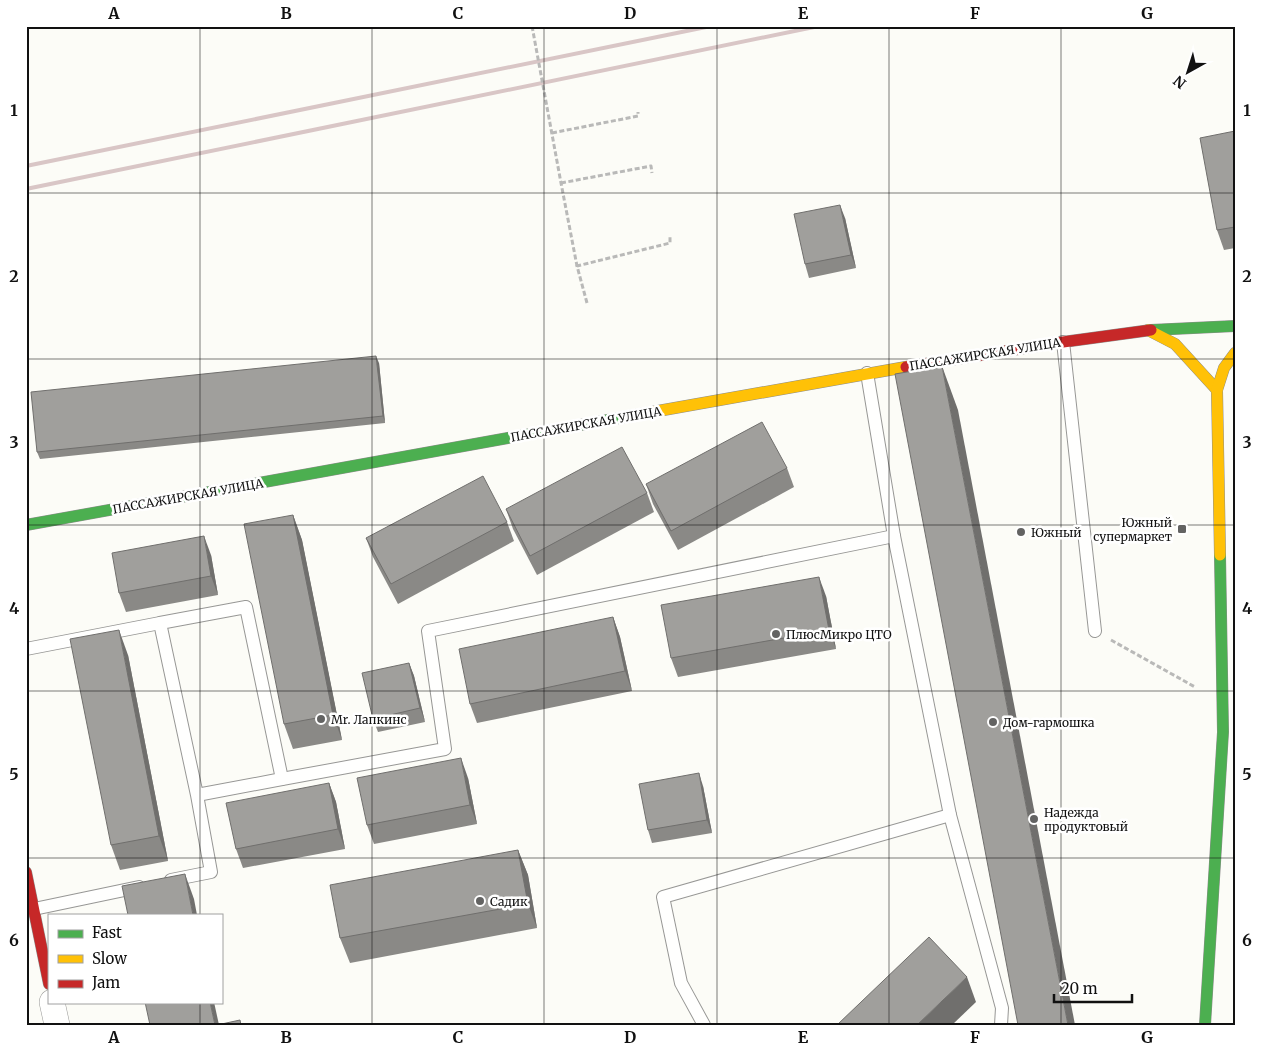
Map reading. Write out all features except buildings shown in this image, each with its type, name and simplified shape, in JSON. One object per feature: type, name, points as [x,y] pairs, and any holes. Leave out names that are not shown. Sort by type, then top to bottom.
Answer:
[{"type":"street","name":"ПАССАЖИРСКАЯ УЛИЦА","points":[[26,526],[867,373],[1148,330],[1235,326]]},
{"type":"street","points":[[1148,330],[1175,344],[1216,390]]},
{"type":"street","points":[[1205,1025],[1223,732],[1216,390],[1224,368],[1235,353]]},
{"type":"street","points":[[26,872],[48,979]]},
{"type":"street","points":[[52,1004],[57,1025]]},
{"type":"lane","points":[[1063,342],[1095,631]]},
{"type":"lane","points":[[867,373],[894,536],[950,815],[1002,1008],[1001,1025]]},
{"type":"lane","points":[[197,795],[445,749],[428,631],[894,536]]},
{"type":"lane","points":[[26,649],[246,607],[282,779]]},
{"type":"lane","points":[[34,909],[211,872],[197,795],[160,623]]},
{"type":"lane","points":[[704,1025],[681,983],[663,897],[950,815]]},
{"type":"path","points":[[532,26],[560,183],[577,266],[587,303]]},
{"type":"path","points":[[552,134],[638,116],[638,112]]},
{"type":"path","points":[[560,183],[651,166],[652,173]]},
{"type":"path","points":[[577,266],[670,243],[670,236]]},
{"type":"path","points":[[1095,631],[1196,688]]},
{"type":"railway","points":[[26,166],[711,26]]},
{"type":"railway","points":[[26,189],[819,26]]},
{"type":"traffic: fast","points":[[1151,330],[1235,326]]},
{"type":"traffic: fast","points":[[26,525],[641,414]]},
{"type":"traffic: fast","points":[[1205,1025],[1223,732],[1220,555]]},
{"type":"traffic: slow","points":[[1148,330],[1175,344],[1217,390]]},
{"type":"traffic: slow","points":[[1220,555],[1217,390],[1224,368],[1235,353]]},
{"type":"traffic: slow","points":[[641,414],[906,367]]},
{"type":"traffic: jam","points":[[906,367],[1151,330]]},
{"type":"traffic: jam","points":[[26,872],[48,979]]},
{"type":"place","name":"Южный супермаркет","points":[[1182,529]]},
{"type":"place","name":"Южный","points":[[1021,532]]},
{"type":"place","name":"ПлюсМикро ЦТО","points":[[776,634]]},
{"type":"place","name":"Mr. Лапкинс","points":[[321,719]]},
{"type":"place","name":"Дом-гармошка","points":[[993,722]]},
{"type":"place","name":"Надежда продуктовый","points":[[1034,819]]},
{"type":"place","name":"Садик","points":[[480,901]]}]
